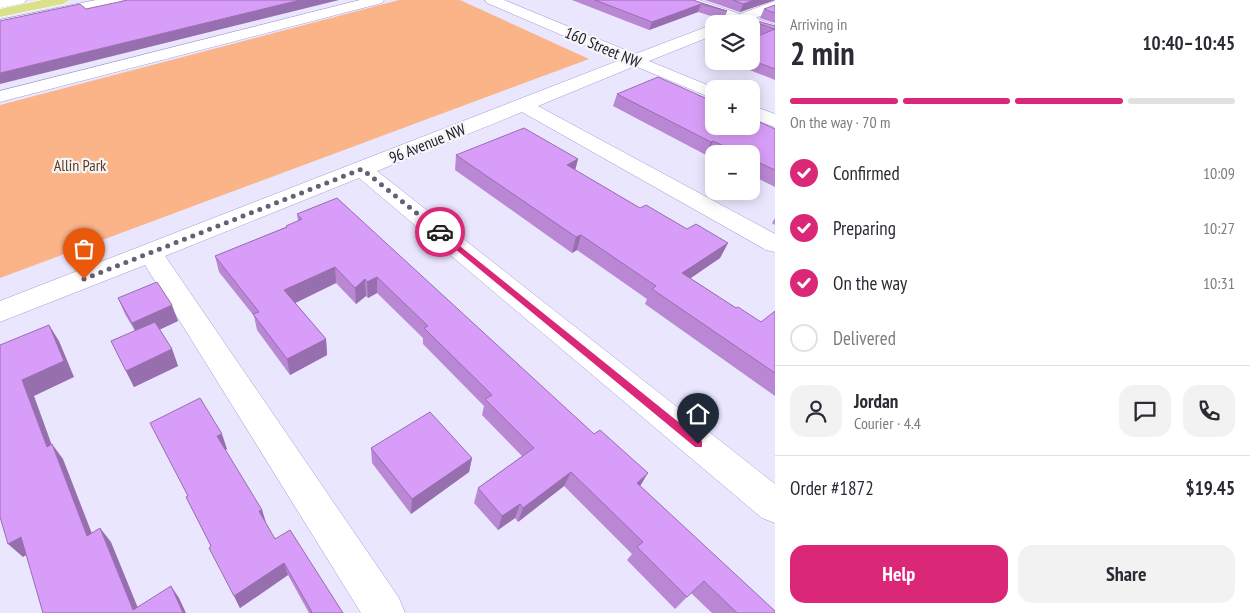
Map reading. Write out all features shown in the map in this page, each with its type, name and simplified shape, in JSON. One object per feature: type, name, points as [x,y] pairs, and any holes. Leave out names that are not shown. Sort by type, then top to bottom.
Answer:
[{"type":"main road","points":[[0,13],[63,0]]},
{"type":"street","points":[[0,4],[19,0]]},
{"type":"street","points":[[0,25],[116,0]]},
{"type":"street","points":[[0,97],[377,0]]},
{"type":"street","name":"160 Street NW","points":[[492,0],[705,90]]},
{"type":"street","points":[[685,0],[720,15]]},
{"type":"street","points":[[749,15],[775,5]]},
{"type":"street","points":[[760,27],[775,30]]},
{"type":"street","name":"96 Avenue NW","points":[[0,312],[705,33]]},
{"type":"street","points":[[523,105],[775,244]]},
{"type":"street","points":[[760,115],[775,121]]},
{"type":"street","points":[[362,169],[775,506]]},
{"type":"street","points":[[150,253],[384,613]]},
{"type":"green space","name":"Allin Park","points":[[399,0],[460,0],[589,59],[0,278],[0,105]]},
{"type":"building","points":[[128,0],[300,0],[0,73],[0,21],[80,4],[86,9]]},
{"type":"building","points":[[595,0],[693,0],[727,11],[701,4],[652,22]]},
{"type":"building","points":[[733,0],[754,0],[743,4]]},
{"type":"building","points":[[775,5],[775,13],[764,9]]},
{"type":"building","points":[[760,22],[775,26],[775,29],[760,24]]},
{"type":"building","points":[[775,29],[775,69],[760,63],[760,35]]},
{"type":"building","points":[[658,77],[705,98],[705,135],[760,135],[760,122],[775,129],[775,170],[760,163],[760,145],[722,145],[713,141],[711,142],[617,94]]},
{"type":"building","points":[[524,128],[578,159],[567,165],[640,208],[646,205],[687,229],[696,224],[728,243],[682,273],[761,322],[775,311],[775,373],[652,289],[656,286],[581,235],[576,237],[456,155]]},
{"type":"building","points":[[337,198],[594,434],[600,430],[648,473],[637,483],[775,613],[737,613],[704,581],[687,597],[637,547],[643,542],[571,472],[523,508],[520,504],[502,516],[478,488],[534,448],[485,399],[492,395],[424,328],[428,326],[377,277],[367,282],[365,279],[355,288],[335,267],[284,290],[326,339],[287,359],[253,314],[259,312],[215,256],[287,227],[302,219],[297,214]]},
{"type":"building","points":[[157,282],[172,305],[132,323],[118,298]]},
{"type":"building","points":[[155,322],[172,349],[126,371],[111,341]]},
{"type":"building","points":[[49,325],[64,361],[22,380],[47,447],[52,444],[87,536],[100,528],[133,610],[171,586],[183,613],[43,613],[21,537],[8,544],[0,517],[0,345]]},
{"type":"building","points":[[200,398],[222,434],[217,436],[262,510],[259,511],[275,539],[290,530],[343,613],[310,613],[312,612],[284,563],[234,596],[209,548],[211,546],[186,497],[188,496],[150,423]]},
{"type":"building","points":[[430,412],[472,458],[412,499],[371,448]]},
{"type":"way so far","points":[[84,279],[362,169],[440,232]]},
{"type":"route","points":[[440,232],[698,444]]}]
